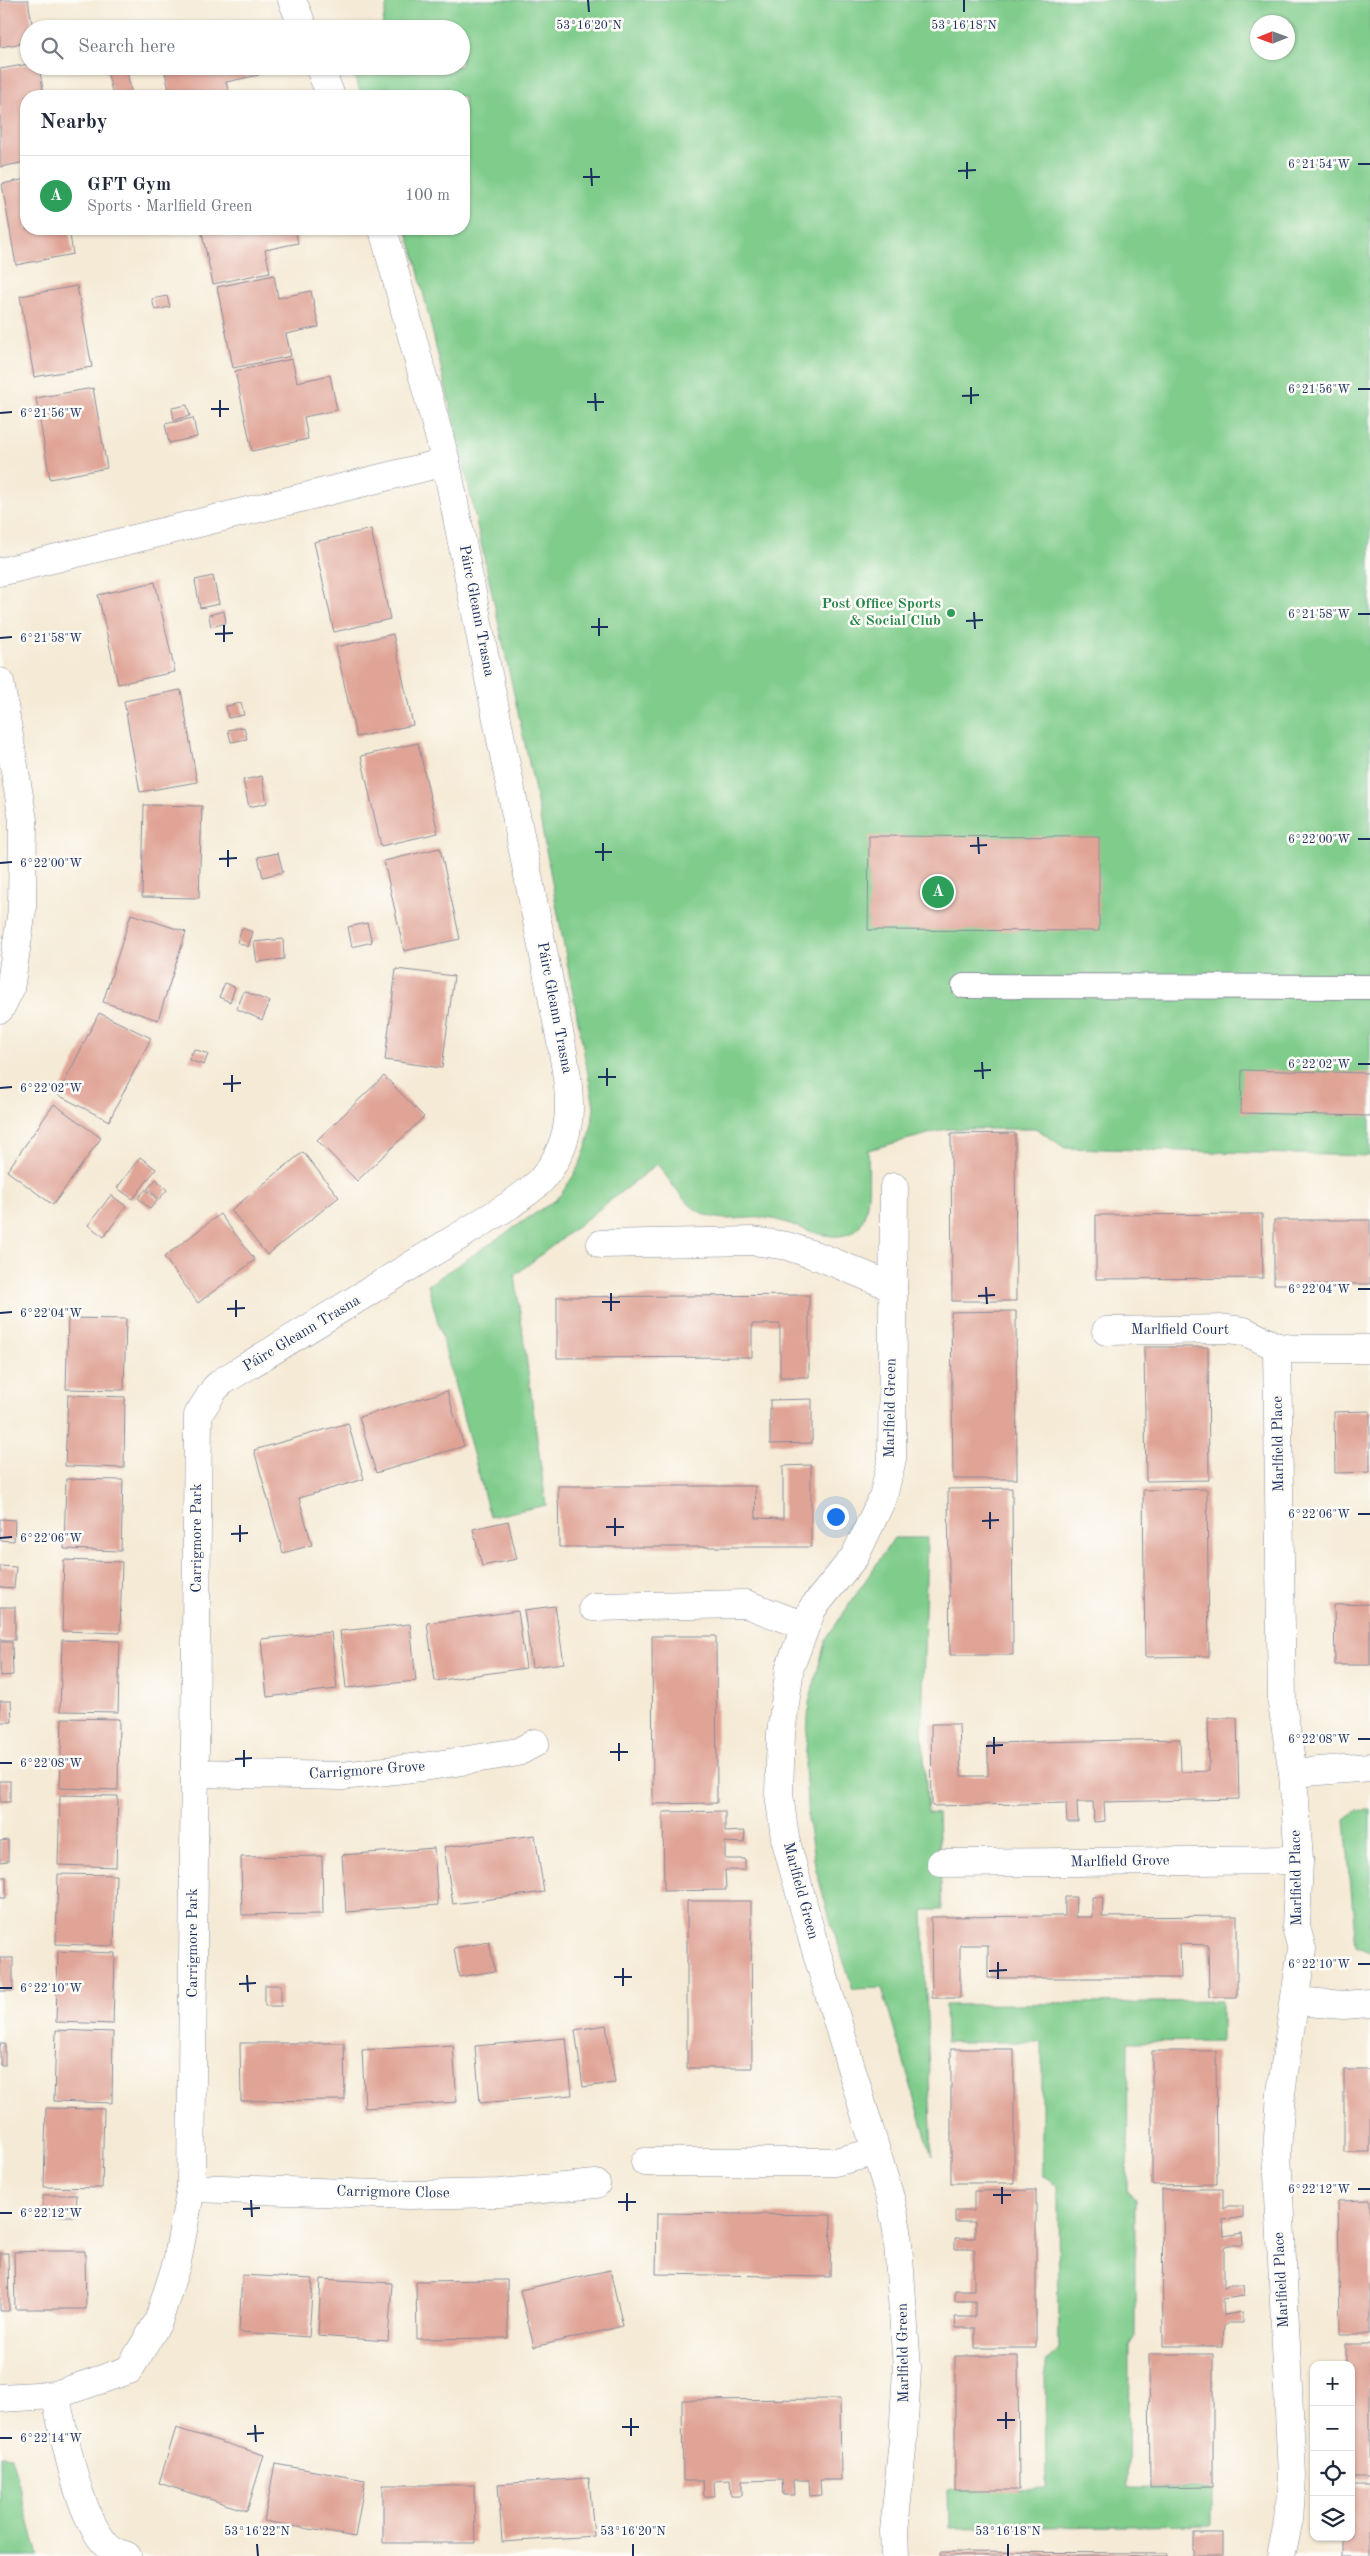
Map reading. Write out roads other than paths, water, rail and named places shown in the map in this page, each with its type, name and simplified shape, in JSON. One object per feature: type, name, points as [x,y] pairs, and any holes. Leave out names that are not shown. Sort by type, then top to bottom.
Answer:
[{"type":"street","points":[[292,0],[300,20]]},
{"type":"street","points":[[323,75],[329,90]]},
{"type":"street","name":"Páirc Gleann Trasna","points":[[223,1380],[510,1205],[542,1179],[563,1147],[570,1120],[569,1084],[446,462],[385,235]]},
{"type":"street","points":[[0,572],[446,462]]},
{"type":"street","points":[[0,682],[23,820],[22,910],[10,988],[0,1009]]},
{"type":"street","name":"Marlfield Green","points":[[894,1187],[892,1459],[883,1498],[855,1556],[812,1609],[805,1626],[789,1676],[781,1733],[780,1803],[786,1838],[812,1937],[891,2201],[897,2230],[907,2368],[903,2439],[894,2531],[895,2556]]},
{"type":"street","points":[[602,1244],[761,1242],[787,1246],[823,1258],[893,1287]]},
{"type":"street","name":"Marlfield Court","points":[[1106,1331],[1227,1329],[1252,1334],[1277,1347],[1292,1349],[1370,1348]]},
{"type":"street","name":"Marlfield Place","points":[[1277,1347],[1282,1704],[1293,1773],[1299,1860],[1296,1927],[1302,1950],[1281,2093],[1277,2152],[1292,2476],[1289,2520],[1281,2556]]},
{"type":"street","name":"Carrigmore Park","points":[[0,2398],[55,2394],[128,2370],[158,2322],[177,2262],[191,2188],[198,1415],[215,1388],[223,1380]]},
{"type":"street","points":[[593,1607],[746,1604],[805,1626]]},
{"type":"street","name":"Carrigmore Grove","points":[[194,1773],[259,1776],[371,1774],[518,1752],[535,1743]]},
{"type":"street","points":[[1293,1773],[1370,1767]]},
{"type":"street","name":"Marlfield Grove","points":[[941,1863],[1299,1860]]},
{"type":"street","points":[[1295,2002],[1343,2006],[1370,2003]]},
{"type":"street","points":[[644,2162],[835,2162],[875,2152]]},
{"type":"street","name":"Carrigmore Close","points":[[191,2188],[409,2195],[500,2193],[596,2184]]},
{"type":"street","points":[[55,2394],[69,2458],[86,2514],[110,2550],[127,2556]]},
{"type":"lane","points":[[964,986],[1370,987]]},
{"type":"place","name":"Post Office Sports & Social Club","points":[[951,613]]},
{"type":"place","name":"GFT Gym","points":[[938,892]]}]
